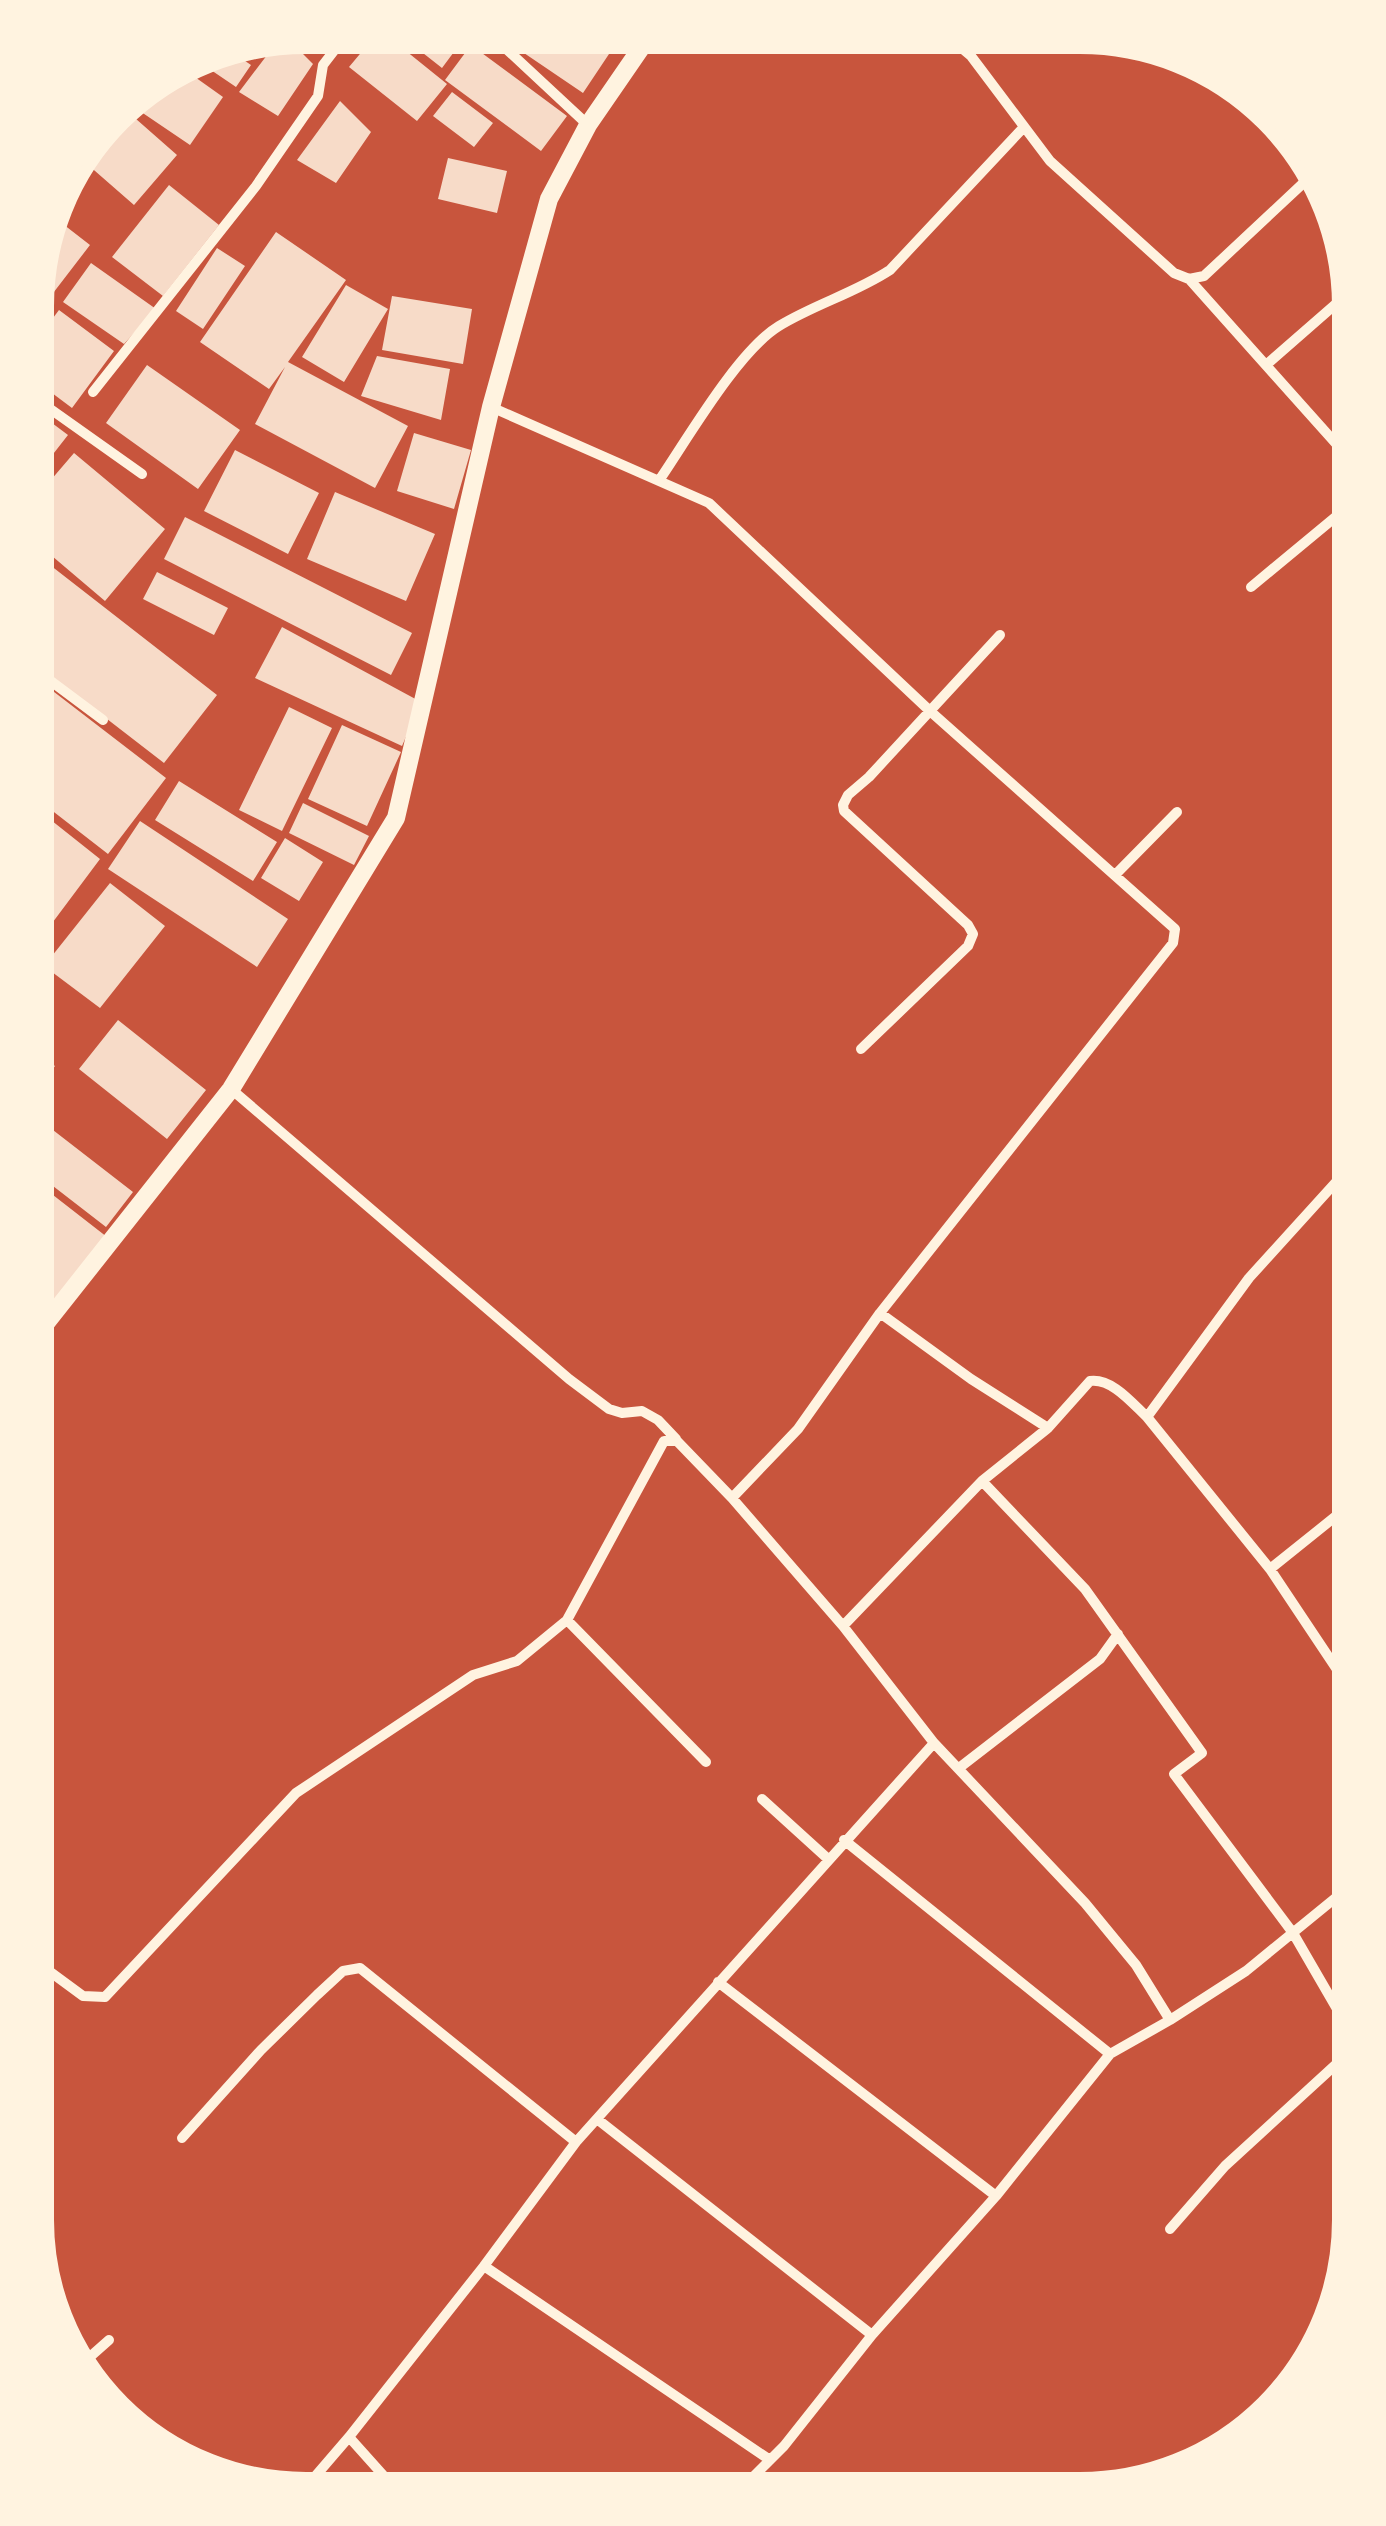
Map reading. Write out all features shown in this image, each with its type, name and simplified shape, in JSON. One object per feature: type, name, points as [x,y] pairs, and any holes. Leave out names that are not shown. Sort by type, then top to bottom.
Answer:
[{"type":"street","points":[[93,392],[256,186],[318,96],[323,65],[336,48]]},
{"type":"street","points":[[504,48],[588,125]]},
{"type":"street","points":[[47,1322],[231,1089],[396,818],[491,406],[549,199],[588,125],[641,48]]},
{"type":"street","points":[[962,48],[1050,160],[1160,262],[1189,279],[1338,446]]},
{"type":"street","points":[[660,479],[739,366],[776,327],[865,287],[890,270],[1024,127]]},
{"type":"street","points":[[1189,279],[1204,276],[1306,181]]},
{"type":"street","points":[[1266,365],[1338,302]]},
{"type":"street","points":[[491,406],[708,503],[930,711],[1175,929],[1173,943],[880,1313],[798,1429],[732,1498]]},
{"type":"street","points":[[47,407],[142,474]]},
{"type":"street","points":[[1251,587],[1338,515]]},
{"type":"street","points":[[861,1048],[972,940],[972,929],[842,805],[1000,635]]},
{"type":"street","points":[[47,678],[103,720]]},
{"type":"street","points":[[1116,874],[1177,812]]},
{"type":"street","points":[[231,1089],[569,1378],[609,1409],[622,1413],[642,1411],[658,1420],[843,1626],[934,1743],[1085,1903],[1136,1965],[1170,2020]]},
{"type":"street","points":[[1148,1416],[1249,1278],[1338,1180]]},
{"type":"street","points":[[880,1313],[971,1379],[1048,1428]]},
{"type":"street","points":[[843,1626],[982,1481],[1048,1428],[1090,1382],[1101,1380],[1148,1416],[1270,1569],[1338,1671]]},
{"type":"street","points":[[47,1970],[83,1996],[106,1997],[296,1794],[473,1675],[521,1658],[567,1620],[664,1441],[678,1441]]},
{"type":"street","points":[[982,1481],[1085,1588],[1202,1753],[1174,1774],[1294,1933],[1338,2011]]},
{"type":"street","points":[[1270,1569],[1338,1514]]},
{"type":"street","points":[[567,1620],[706,1762]]},
{"type":"street","points":[[959,1768],[1100,1659],[1118,1634]]},
{"type":"street","points":[[314,2478],[484,2266],[576,2142],[934,1743]]},
{"type":"street","points":[[762,1799],[828,1858]]},
{"type":"street","points":[[844,1840],[1110,2054]]},
{"type":"street","points":[[752,2478],[784,2446],[872,2335],[996,2196],[1110,2054],[1246,1971],[1338,1897]]},
{"type":"street","points":[[182,2138],[260,2050],[317,1995],[343,1972],[360,1968],[576,2142]]},
{"type":"street","points":[[718,1982],[996,2196]]},
{"type":"street","points":[[1170,2229],[1225,2166],[1338,2060]]},
{"type":"street","points":[[597,2120],[872,2335]]},
{"type":"street","points":[[484,2266],[770,2460]]},
{"type":"street","points":[[88,2358],[109,2340]]},
{"type":"street","points":[[349,2436],[386,2478]]},
{"type":"building","points":[[297,48],[313,64],[278,116],[239,92],[271,50]]},
{"type":"building","points":[[365,48],[402,48],[447,84],[417,121],[349,67]]},
{"type":"building","points":[[417,48],[457,48],[442,68]]},
{"type":"building","points":[[469,48],[475,48],[567,116],[541,151],[445,80]]},
{"type":"building","points":[[527,48],[613,48],[583,93],[524,53]]},
{"type":"building","points":[[239,57],[251,65],[236,87],[208,68]]},
{"type":"building","points":[[191,74],[223,97],[190,145],[138,110]]},
{"type":"building","points":[[452,92],[493,123],[474,147],[433,116]]},
{"type":"building","points":[[340,101],[371,132],[336,183],[297,160]]},
{"type":"building","points":[[132,115],[177,155],[134,205],[89,166]]},
{"type":"building","points":[[448,158],[507,171],[497,213],[438,199]]},
{"type":"building","points":[[169,185],[219,225],[163,296],[112,257]]},
{"type":"building","points":[[61,223],[90,245],[48,300]]},
{"type":"building","points":[[276,232],[346,280],[288,362],[408,426],[375,488],[255,424],[285,367],[269,389],[200,342]]},
{"type":"building","points":[[217,248],[245,266],[203,329],[176,311]]},
{"type":"building","points":[[91,263],[156,309],[124,344],[63,302]]},
{"type":"building","points":[[346,285],[388,309],[344,382],[302,357]]},
{"type":"building","points":[[392,296],[472,309],[463,364],[382,350]]},
{"type":"building","points":[[59,310],[114,351],[72,408],[47,389],[47,326]]},
{"type":"building","points":[[377,356],[450,369],[441,420],[361,396]]},
{"type":"building","points":[[147,365],[240,430],[198,489],[106,423]]},
{"type":"building","points":[[47,419],[68,435],[47,462]]},
{"type":"building","points":[[414,433],[471,450],[454,509],[397,491]]},
{"type":"building","points":[[235,450],[319,493],[288,554],[204,511]]},
{"type":"building","points":[[74,453],[165,529],[105,601],[47,552],[47,484]]},
{"type":"building","points":[[335,492],[435,534],[406,601],[307,559]]},
{"type":"building","points":[[185,517],[412,633],[391,675],[164,559]]},
{"type":"building","points":[[47,563],[217,695],[164,763],[47,673]]},
{"type":"building","points":[[157,572],[228,608],[214,635],[143,599]]},
{"type":"building","points":[[282,627],[421,702],[402,746],[255,678]]},
{"type":"building","points":[[47,687],[166,778],[108,854],[47,807]]},
{"type":"building","points":[[289,707],[332,728],[282,831],[239,810]]},
{"type":"building","points":[[342,725],[401,752],[367,826],[308,799]]},
{"type":"building","points":[[179,781],[277,842],[253,881],[155,820]]},
{"type":"building","points":[[303,803],[369,836],[354,865],[289,833]]},
{"type":"building","points":[[47,817],[100,859],[47,930]]},
{"type":"building","points":[[140,821],[288,919],[257,967],[108,869]]},
{"type":"building","points":[[285,838],[323,862],[299,901],[261,878]]},
{"type":"building","points":[[110,883],[165,926],[100,1008],[47,968],[47,962]]},
{"type":"building","points":[[118,1020],[206,1090],[167,1139],[79,1069]]},
{"type":"building","points":[[47,1060],[55,1066],[47,1077]]},
{"type":"building","points":[[47,1125],[133,1192],[106,1227],[47,1181]]},
{"type":"building","points":[[53,1195],[107,1237],[47,1310],[47,1203]]}]
